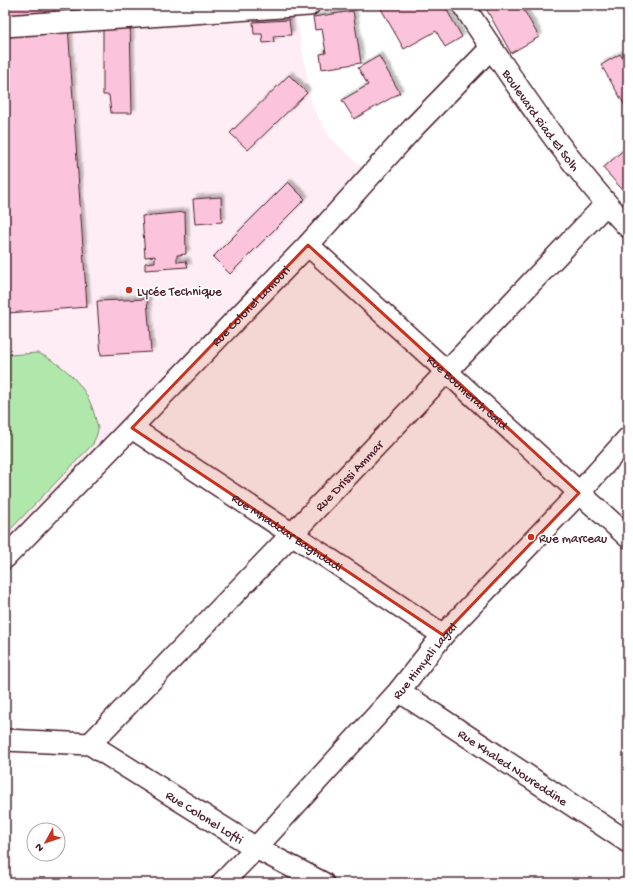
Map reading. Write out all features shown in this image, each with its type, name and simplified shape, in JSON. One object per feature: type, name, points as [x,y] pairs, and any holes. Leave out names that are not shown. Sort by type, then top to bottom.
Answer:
[{"type":"street","points":[[5,26],[309,5]]},
{"type":"street","name":"Boulevard Riad El Solh","points":[[463,5],[491,48],[555,139],[606,204],[628,227]]},
{"type":"street","name":"Rue Colonel Lamouri","points":[[5,558],[308,245],[414,127],[491,48]]},
{"type":"street","name":"Rue Drissi Ammar","points":[[90,744],[606,204]]},
{"type":"street","name":"Rue Boumerah Saïd","points":[[308,245],[628,537]]},
{"type":"street","name":"Rue Mhaddar Baghdadi","points":[[132,428],[443,636]]},
{"type":"street","name":"Rue Himyali Lagal","points":[[222,883],[256,848],[399,691],[443,636],[579,493],[628,438]]},
{"type":"street","name":"Rue Khaled Noureddine","points":[[399,691],[628,842]]},
{"type":"street","points":[[5,740],[90,744]]},
{"type":"street","name":"Rue Colonel Lofti","points":[[90,744],[256,848],[323,883]]},
{"type":"highlighted area","points":[[308,245],[579,493],[443,635],[132,428]]},
{"type":"shaded area","name":"Lycée Technique","points":[[295,9],[312,106],[331,139],[366,171],[141,404],[137,401],[127,410],[134,418],[5,547],[5,335],[10,334],[5,267],[5,29]]},
{"type":"green space","points":[[38,353],[48,358],[66,371],[81,387],[92,406],[98,431],[93,444],[5,535],[5,358],[8,355]]},
{"type":"building","points":[[5,5],[53,5],[54,13],[5,19]]},
{"type":"building","points":[[68,5],[118,5],[69,11]]},
{"type":"building","points":[[399,5],[444,5],[462,37],[445,47],[436,31],[404,49],[380,7]]},
{"type":"building","points":[[484,5],[521,5],[539,37],[511,53]]},
{"type":"building","points":[[353,11],[361,63],[322,69],[320,54],[326,53],[322,29],[315,30],[313,17]]},
{"type":"building","points":[[289,20],[291,35],[273,36],[274,42],[263,43],[262,34],[254,34],[253,22]]},
{"type":"building","points":[[130,22],[132,113],[111,113],[109,95],[103,95],[103,23]]},
{"type":"building","points":[[68,25],[87,307],[8,313],[5,267],[5,29]]},
{"type":"building","points":[[620,54],[628,67],[627,109],[601,65]]},
{"type":"building","points":[[379,56],[400,93],[354,119],[342,100],[368,85],[358,68]]},
{"type":"building","points":[[289,75],[307,93],[248,150],[230,133]]},
{"type":"building","points":[[628,146],[628,196],[603,168]]},
{"type":"building","points":[[288,182],[305,199],[230,274],[213,257]]},
{"type":"building","points":[[221,197],[222,222],[195,224],[193,199]]},
{"type":"building","points":[[185,212],[186,254],[177,255],[177,262],[186,261],[188,267],[145,270],[145,263],[155,262],[155,256],[145,257],[142,216]]},
{"type":"building","points":[[147,299],[151,352],[101,355],[97,301]]},
{"type":"place","name":"Lycée Technique","points":[[129,290]]},
{"type":"place","name":"Rue marceau","points":[[531,537]]}]
